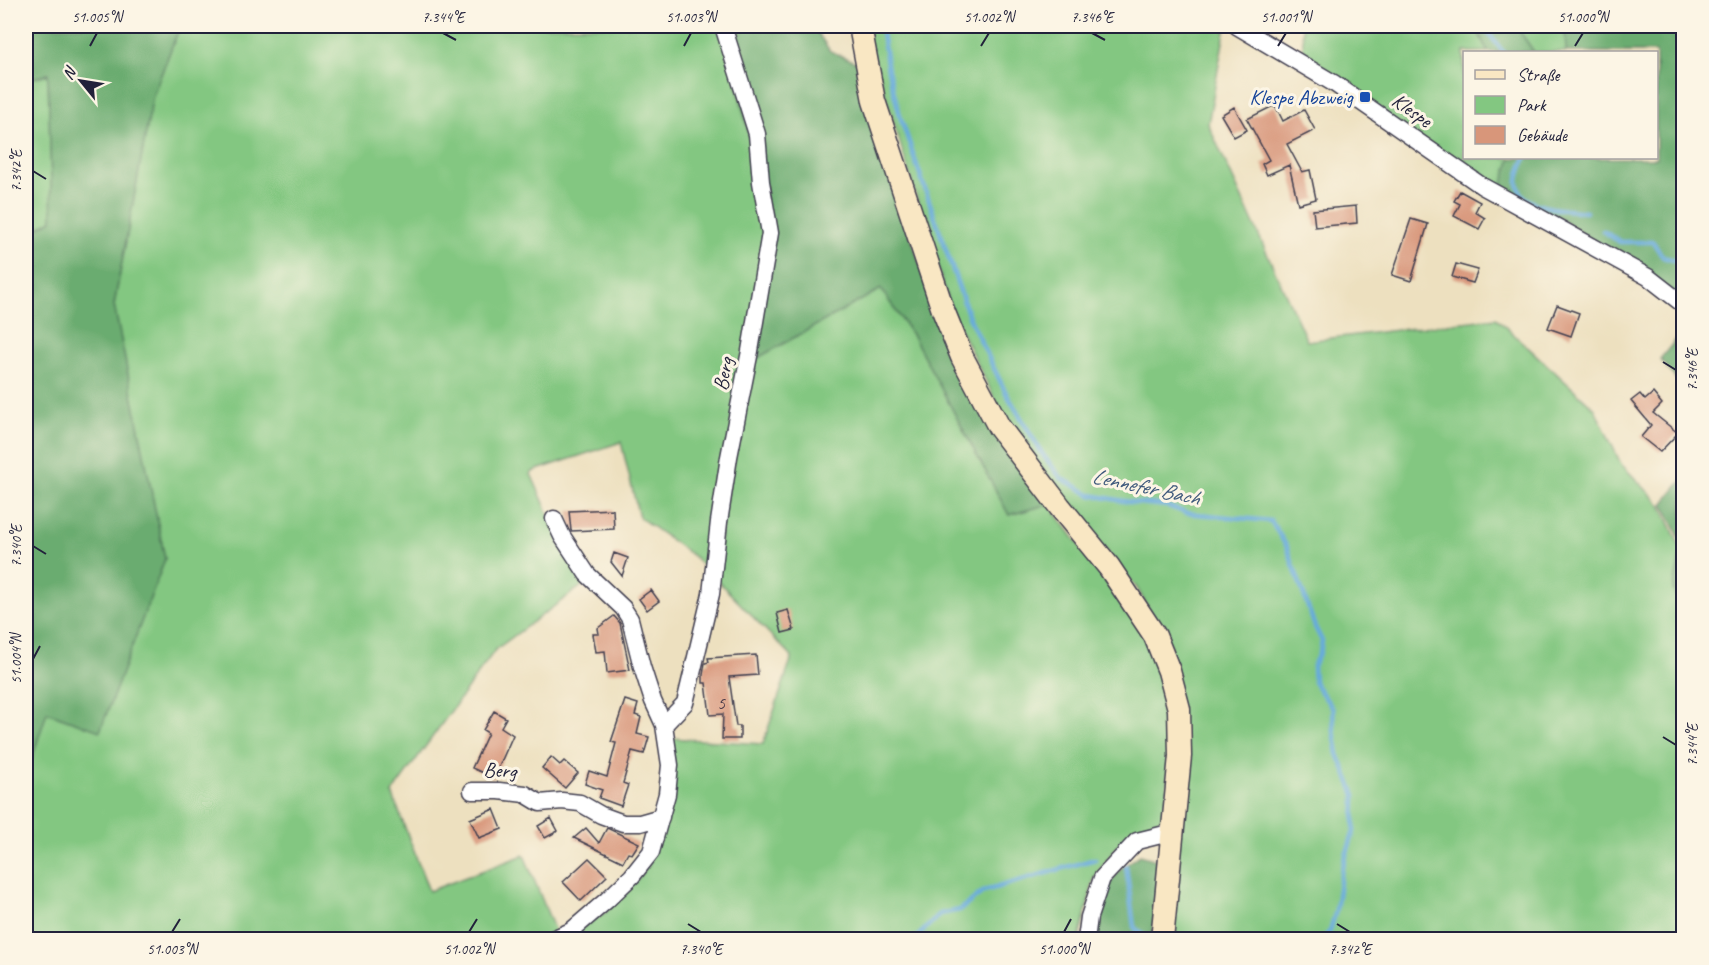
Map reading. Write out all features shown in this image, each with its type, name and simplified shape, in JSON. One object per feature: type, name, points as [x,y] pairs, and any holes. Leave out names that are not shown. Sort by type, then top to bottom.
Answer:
[{"type":"main road","points":[[860,26],[874,101],[943,310],[962,357],[999,427],[1109,567],[1155,636],[1169,671],[1179,709],[1180,756],[1162,939]]},
{"type":"street","name":"Berg","points":[[664,725],[685,703],[711,594],[718,522],[770,233],[761,182],[757,134],[723,26]]},
{"type":"street","name":"Klespe","points":[[1237,26],[1335,84],[1482,186],[1648,277],[1683,305]]},
{"type":"street","points":[[550,939],[571,931],[632,876],[651,852],[662,817],[670,765],[664,725],[642,668],[630,619],[623,608],[587,574],[562,536],[554,519]]},
{"type":"street","name":"Berg","points":[[472,791],[525,794],[540,803],[562,801],[580,803],[601,815],[623,823],[640,823],[662,817]]},
{"type":"street","points":[[1086,939],[1094,896],[1102,878],[1137,841],[1173,832]]},
{"type":"green space","points":[[26,26],[180,26],[153,95],[114,305],[165,559],[100,731],[47,712],[26,777],[26,235],[52,220],[48,74],[26,80]]},
{"type":"green space","points":[[180,26],[719,26],[741,87],[766,225],[711,574],[692,555],[639,517],[621,442],[534,471],[531,474],[559,537],[587,582],[495,650],[392,793],[429,891],[524,855],[557,936],[547,940],[26,940],[26,777],[46,712],[100,730],[165,559],[114,305],[153,95]]},
{"type":"green space","points":[[723,26],[813,26],[830,51],[858,63],[936,318],[1049,504],[1009,515],[913,336],[881,289],[754,360],[770,225]]},
{"type":"green space","points":[[868,26],[1226,26],[1208,124],[1307,341],[1496,318],[1595,409],[1621,464],[1661,505],[1682,551],[1673,590],[1684,609],[1683,939],[1172,939],[1170,646],[1137,588],[1062,498],[1002,413],[951,311],[868,38]]},
{"type":"green space","points":[[1302,26],[1475,26],[1488,51],[1463,51],[1463,159],[1511,159],[1498,198],[1304,63]]},
{"type":"green space","points":[[1475,26],[1516,26],[1533,51],[1488,51]]},
{"type":"green space","points":[[1516,26],[1565,26],[1566,51],[1533,51]]},
{"type":"green space","points":[[1565,26],[1683,26],[1683,299],[1554,215],[1498,198],[1511,159],[1658,159],[1658,51],[1566,51]]},
{"type":"green space","points":[[48,74],[52,220],[26,235],[26,80]]},
{"type":"green space","points":[[881,289],[913,336],[1009,515],[1049,504],[1154,647],[1170,718],[1166,817],[1135,833],[1115,848],[1094,879],[1079,939],[560,940],[606,912],[630,889],[649,864],[671,738],[763,744],[792,657],[716,579],[722,516],[754,360]]},
{"type":"green space","points":[[1683,331],[1683,388],[1660,359]]},
{"type":"green space","points":[[1683,479],[1683,544],[1663,504]]},
{"type":"green space","points":[[1683,544],[1683,610],[1673,590]]},
{"type":"green space","points":[[1140,855],[1160,861],[1152,939],[1088,940],[1095,904],[1120,869]]},
{"type":"building","points":[[1275,105],[1283,121],[1304,110],[1315,130],[1287,144],[1302,172],[1310,170],[1316,199],[1298,204],[1289,165],[1267,175],[1262,164],[1269,160],[1247,119]]},
{"type":"building","points":[[1234,107],[1247,130],[1234,137],[1221,115]]},
{"type":"building","points":[[1460,191],[1480,202],[1475,212],[1485,218],[1479,229],[1454,216],[1460,204],[1454,201]]},
{"type":"building","points":[[1356,206],[1357,223],[1315,227],[1313,210]]},
{"type":"building","points":[[1411,219],[1428,224],[1411,281],[1392,275]]},
{"type":"building","points":[[1456,264],[1478,270],[1473,283],[1452,277]]},
{"type":"building","points":[[1557,305],[1579,313],[1571,336],[1548,328]]},
{"type":"building","points":[[1653,393],[1662,404],[1653,413],[1678,433],[1660,452],[1641,437],[1651,425],[1631,401],[1640,394],[1645,400]]},
{"type":"building","points":[[613,509],[614,529],[571,531],[569,511]]},
{"type":"building","points":[[614,553],[628,558],[622,576],[611,562]]},
{"type":"building","points":[[651,590],[659,601],[647,610],[639,599]]},
{"type":"building","points":[[788,610],[794,630],[782,633],[777,613]]},
{"type":"building","points":[[614,616],[620,623],[630,670],[607,673],[605,651],[596,652],[593,634],[599,634],[598,628]]},
{"type":"building","points":[[756,655],[758,675],[729,677],[736,726],[740,726],[740,739],[722,739],[723,714],[710,715],[706,683],[703,683],[705,663],[709,662],[708,658]]},
{"type":"building","points":[[625,700],[638,704],[635,715],[641,717],[637,734],[649,737],[644,754],[632,751],[623,783],[628,785],[621,806],[599,798],[602,790],[585,784],[589,771],[607,777],[616,743],[611,742]]},
{"type":"building","points":[[494,711],[506,718],[501,727],[513,735],[494,778],[472,768],[488,733],[483,730]]},
{"type":"building","points":[[551,757],[560,765],[564,761],[578,773],[565,788],[542,768]]},
{"type":"building","points":[[494,809],[502,829],[479,838],[470,819]]},
{"type":"building","points":[[551,818],[558,831],[545,838],[538,826]]},
{"type":"building","points":[[586,828],[599,843],[607,828],[639,843],[632,854],[628,853],[623,862],[574,838]]},
{"type":"building","points":[[589,858],[607,876],[581,901],[563,882]]},
{"type":"waterway","name":"Lennefer Bach","points":[[881,26],[888,70],[901,119],[969,317],[1005,391],[1043,455],[1061,478],[1091,495],[1167,506],[1186,513],[1271,521],[1287,547],[1322,641],[1320,652],[1313,666],[1314,682],[1333,709],[1338,754],[1355,795],[1354,831],[1342,868],[1336,910],[1330,931],[1322,940]]},
{"type":"waterway","points":[[1483,26],[1502,51]]},
{"type":"waterway","points":[[1526,159],[1518,180],[1520,190],[1525,197],[1543,206],[1586,212]]},
{"type":"waterway","points":[[1603,231],[1620,242],[1653,242],[1663,257],[1684,263]]},
{"type":"waterway","points":[[914,940],[940,914],[960,910],[984,891],[1095,859]]},
{"type":"waterway","points":[[1126,866],[1134,927],[1145,937]]},
{"type":"place","name":"Klespe Abzweig","points":[[1365,97]]}]
